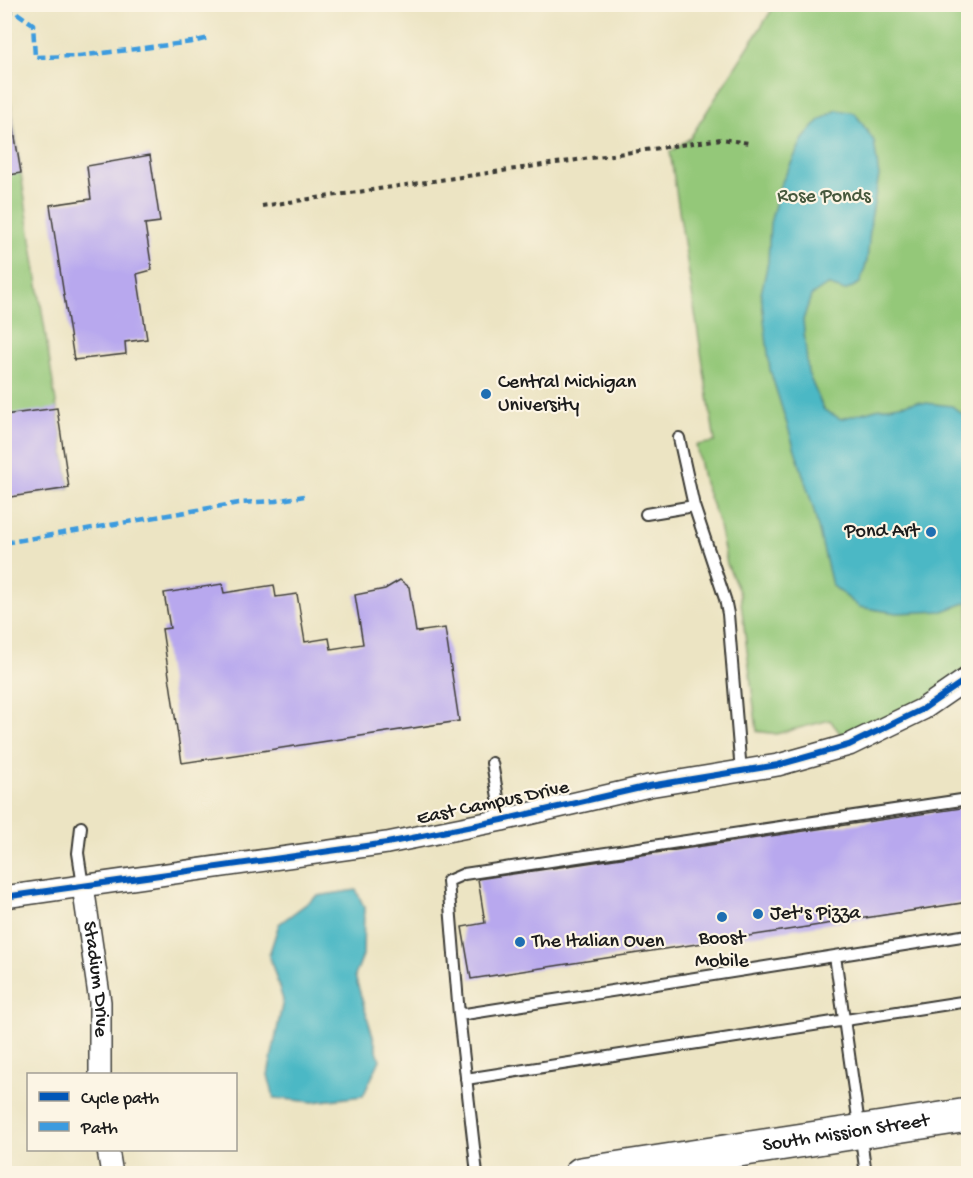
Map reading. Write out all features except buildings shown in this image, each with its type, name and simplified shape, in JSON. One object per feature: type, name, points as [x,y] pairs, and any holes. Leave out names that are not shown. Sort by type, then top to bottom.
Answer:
[{"type":"main road","name":"South Mission Street","points":[[581,1173],[726,1157],[860,1131],[969,1114]]},
{"type":"street","name":"East Campus Drive","points":[[4,897],[387,843],[502,820],[649,786],[741,772],[849,745],[923,709],[969,678]]},
{"type":"street","name":"Stadium Drive","points":[[83,886],[99,1002],[100,1073]]},
{"type":"street","points":[[108,1151],[112,1173]]},
{"type":"lane","points":[[679,438],[694,506],[702,525],[728,614],[741,772]]},
{"type":"lane","points":[[646,514],[694,506]]},
{"type":"lane","points":[[492,763],[502,820]]},
{"type":"lane","points":[[477,1173],[459,1015],[448,881],[464,874],[969,799]]},
{"type":"lane","points":[[81,827],[78,853],[83,886]]},
{"type":"lane","points":[[459,1015],[969,935]]},
{"type":"lane","points":[[835,956],[866,1173]]},
{"type":"lane","points":[[466,1079],[969,1001]]},
{"type":"path","points":[[262,206],[721,139],[749,143]]},
{"type":"green space","name":"Rose Ponds","points":[[775,5],[968,5],[968,678],[849,745],[830,720],[776,734],[757,731],[740,594],[727,564],[718,521],[704,483],[696,445],[715,442],[670,152],[690,138]]},
{"type":"green space","points":[[4,62],[69,488],[4,497]]},
{"type":"water","points":[[837,110],[855,113],[874,141],[879,176],[871,219],[867,261],[860,283],[845,291],[827,285],[811,296],[803,320],[808,373],[824,410],[841,419],[876,409],[917,402],[952,406],[968,419],[968,602],[943,611],[897,613],[859,607],[832,585],[813,507],[770,370],[761,294],[768,262],[770,223],[780,186],[803,139],[820,120]]},
{"type":"water","points":[[356,890],[364,907],[363,955],[355,976],[380,1060],[363,1096],[313,1102],[274,1098],[268,1075],[283,1000],[269,955],[279,924],[317,896]]},
{"type":"marked path","points":[[4,11],[14,11],[33,24],[35,57],[79,56],[209,38]]},
{"type":"marked path","points":[[4,543],[239,503],[276,501],[304,496]]},
{"type":"cycle path","points":[[4,897],[387,843],[502,820],[649,786],[778,765],[849,745],[923,709],[968,678]]},
{"type":"place","name":"Central Michigan University","points":[[486,394]]},
{"type":"place","name":"Pond Art","points":[[931,532]]},
{"type":"place","name":"Jet's Pizza","points":[[758,914]]},
{"type":"place","name":"Boost Mobile","points":[[722,917]]},
{"type":"place","name":"The Italian Oven","points":[[520,942]]}]
